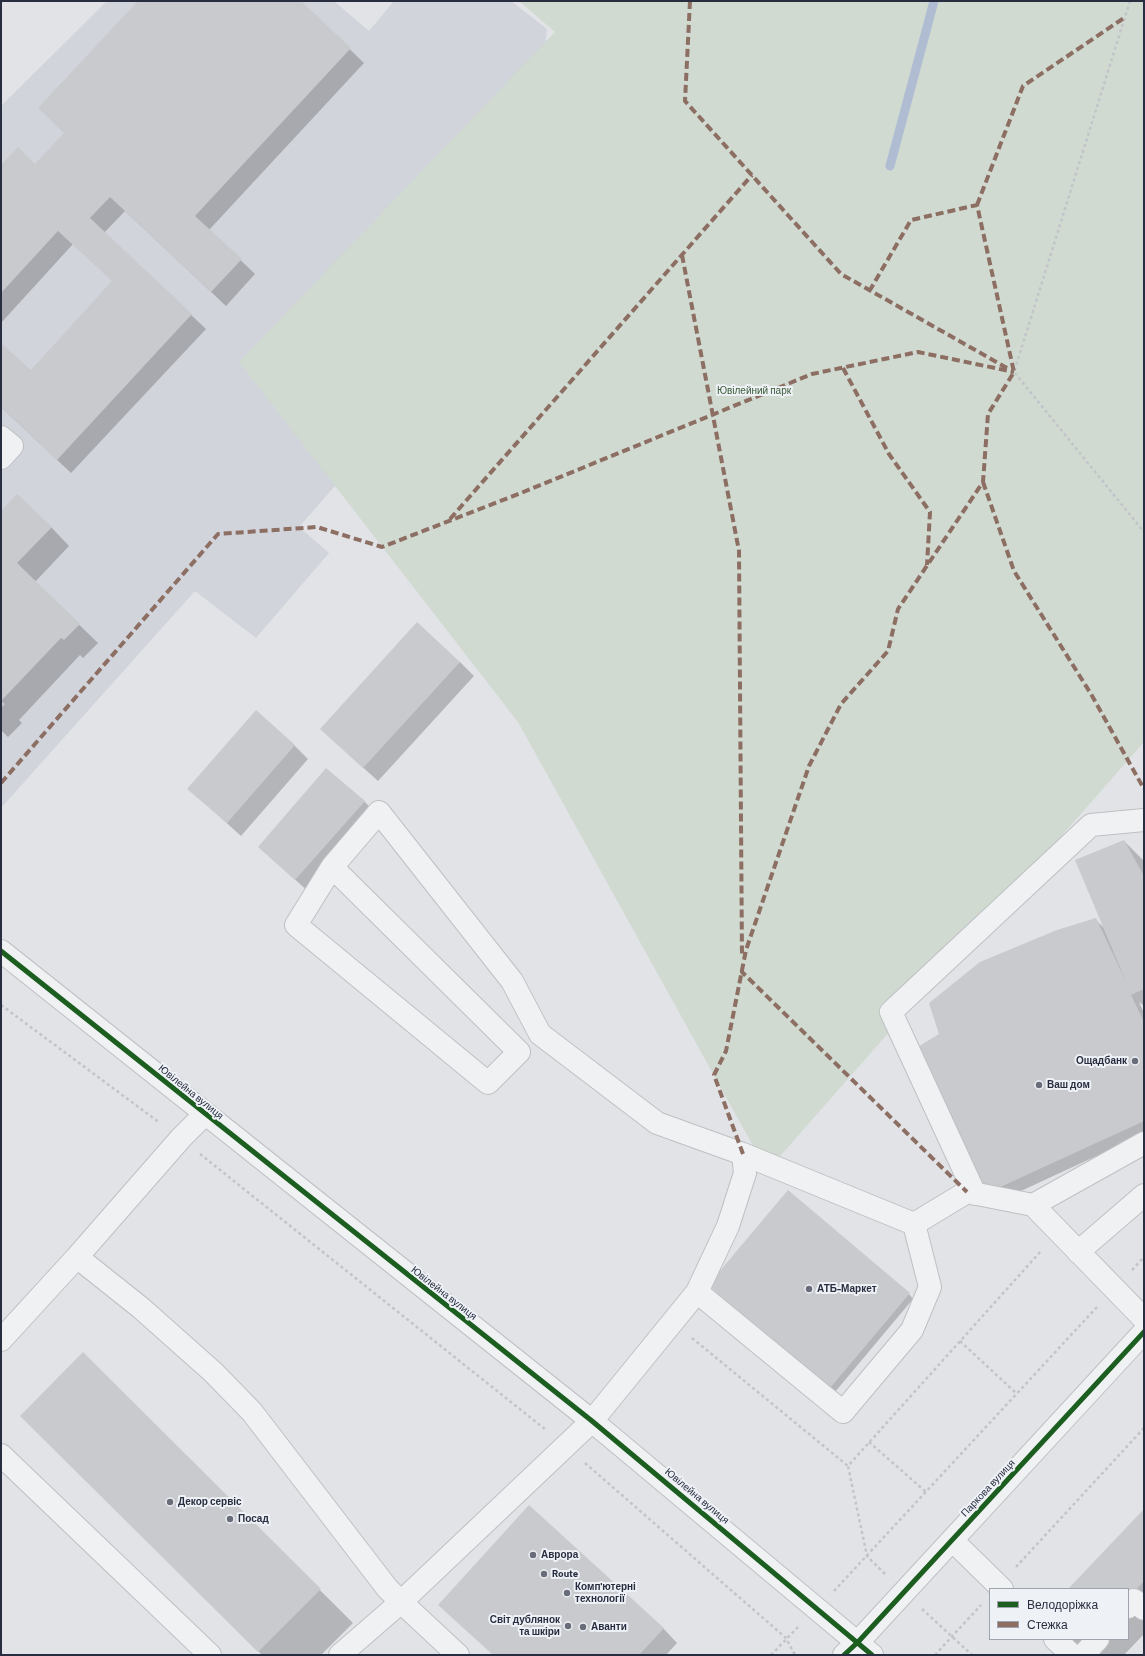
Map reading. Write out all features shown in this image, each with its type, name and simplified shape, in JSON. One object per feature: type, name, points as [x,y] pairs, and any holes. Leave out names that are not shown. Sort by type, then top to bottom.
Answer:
[{"type":"street","points":[[1,437],[12,446],[1,458]]},
{"type":"street","points":[[540,1034],[519,1052],[488,1083],[296,925],[332,868],[379,812],[512,981],[540,1034],[656,1123],[743,1154],[914,1224]]},
{"type":"street","points":[[975,1194],[891,1012],[1091,825],[1144,820]]},
{"type":"street","points":[[332,868],[519,1052]]},
{"type":"street","name":"Ювілейна вулиця","points":[[1,951],[592,1421],[817,1609],[858,1651]]},
{"type":"street","points":[[1,1340],[77,1257],[181,1138],[205,1114]]},
{"type":"street","points":[[1033,1206],[1144,1143]]},
{"type":"street","points":[[340,1655],[402,1602],[565,1445],[592,1421],[673,1321],[696,1292],[728,1226],[745,1173],[743,1154]]},
{"type":"street","points":[[914,1224],[967,1192],[1033,1206],[1144,1320]]},
{"type":"street","points":[[1078,1252],[1144,1195]]},
{"type":"street","points":[[696,1292],[844,1412],[912,1330],[930,1287],[914,1224]]},
{"type":"street","points":[[77,1257],[141,1308],[213,1372],[252,1412],[387,1588],[458,1655]]},
{"type":"street","name":"Паркова вулиця","points":[[858,1651],[952,1540],[1144,1332]]},
{"type":"street","points":[[1,1455],[210,1655]]},
{"type":"street","points":[[952,1540],[992,1588]]},
{"type":"street","points":[[1056,1640],[1072,1655]]},
{"type":"street","points":[[1083,1655],[1097,1640]]},
{"type":"path","points":[[1130,1],[1014,372],[1144,532]]},
{"type":"path","points":[[1,1005],[181,1138],[565,1445],[786,1638],[795,1655]]},
{"type":"path","points":[[848,1466],[1059,1232]]},
{"type":"path","points":[[771,1655],[867,1556],[1144,1257]]},
{"type":"path","points":[[673,1321],[848,1466],[867,1556]]},
{"type":"path","points":[[960,1341],[1017,1394]]},
{"type":"path","points":[[999,1588],[1144,1428]]},
{"type":"path","points":[[869,1442],[926,1492]]},
{"type":"path","points":[[935,1655],[989,1598]]},
{"type":"path","points":[[952,1637],[972,1655]]},
{"type":"shaded area","points":[[107,1],[334,1],[369,31],[394,1],[511,1],[547,29],[532,163],[363,454],[299,527],[329,553],[256,638],[195,591],[1,808],[1,106]]},
{"type":"green space","name":"Ювілейний парк","points":[[519,1],[1144,1],[1144,742],[767,1171],[518,722],[239,362],[555,32]]},
{"type":"building","points":[[138,1],[301,1],[351,48],[195,216],[242,259],[211,292],[110,197],[90,218],[192,314],[57,460],[1,407],[1,343],[31,370],[112,281],[58,231],[1,293],[1,165],[18,147],[35,164],[64,133],[38,108]]},
{"type":"building","points":[[17,494],[52,527],[17,563],[80,624],[64,640],[61,638],[1,701],[1,511]]},
{"type":"building","points":[[417,622],[460,662],[363,768],[320,729]]},
{"type":"building","points":[[1,701],[5,704],[1,708]]},
{"type":"building","points":[[256,710],[295,745],[227,823],[187,789]]},
{"type":"building","points":[[326,768],[365,801],[295,880],[258,847]]},
{"type":"building","name":"Ваш дом","points":[[1124,840],[1144,876],[1144,989],[1131,995],[1144,1022],[1144,1121],[985,1194],[916,1048],[939,1034],[929,1003],[980,962],[1057,930],[1096,918],[1127,984],[1075,860]]},
{"type":"building","name":"АТБ-Маркет","points":[[788,1190],[910,1293],[830,1388],[708,1285]]},
{"type":"building","name":"Декор сервіс","points":[[83,1352],[321,1589],[258,1652],[20,1416]]},
{"type":"building","name":"Аврора","points":[[529,1505],[664,1628],[639,1655],[493,1655],[438,1605]]},
{"type":"building","points":[[1144,1509],[1144,1581],[1129,1597],[1129,1588],[1069,1588]]},
{"type":"waterway","points":[[890,166],[934,1]]},
{"type":"marked path","points":[[690,1],[685,101],[841,274],[1007,368]]},
{"type":"marked path","points":[[977,205],[1023,86],[1124,18]]},
{"type":"marked path","points":[[450,519],[752,175]]},
{"type":"marked path","points":[[743,1154],[714,1075],[726,1051],[746,950],[809,766],[841,704],[888,651],[898,609],[983,482],[988,414],[1014,372],[977,205],[911,220],[870,290]]},
{"type":"marked path","points":[[682,255],[739,551],[742,957]]},
{"type":"marked path","points":[[1,783],[218,534],[317,527],[382,547],[521,493],[812,374],[918,352],[1014,372]]},
{"type":"marked path","points":[[843,368],[889,454],[930,512],[927,565]]},
{"type":"marked path","points":[[983,482],[1014,571],[1091,694],[1144,789]]},
{"type":"marked path","points":[[742,969],[742,972],[967,1192]]},
{"type":"cycle path","points":[[1,951],[592,1421],[872,1655]]},
{"type":"cycle path","points":[[844,1655],[858,1642],[1144,1332]]},
{"type":"place","name":"Ощадбанк","points":[[1135,1061]]},
{"type":"place","name":"Ваш дом","points":[[1039,1085]]},
{"type":"place","name":"АТБ-Маркет","points":[[809,1289]]},
{"type":"place","name":"Декор сервіс","points":[[170,1502]]},
{"type":"place","name":"Посад","points":[[230,1519]]},
{"type":"place","name":"Аврора","points":[[533,1555]]},
{"type":"place","name":"Route","points":[[544,1574]]},
{"type":"place","name":"Комп'ютерні технології","points":[[567,1593]]},
{"type":"place","name":"Світ дублянок та шкіри","points":[[568,1626]]},
{"type":"place","name":"Аванти","points":[[583,1627]]}]
